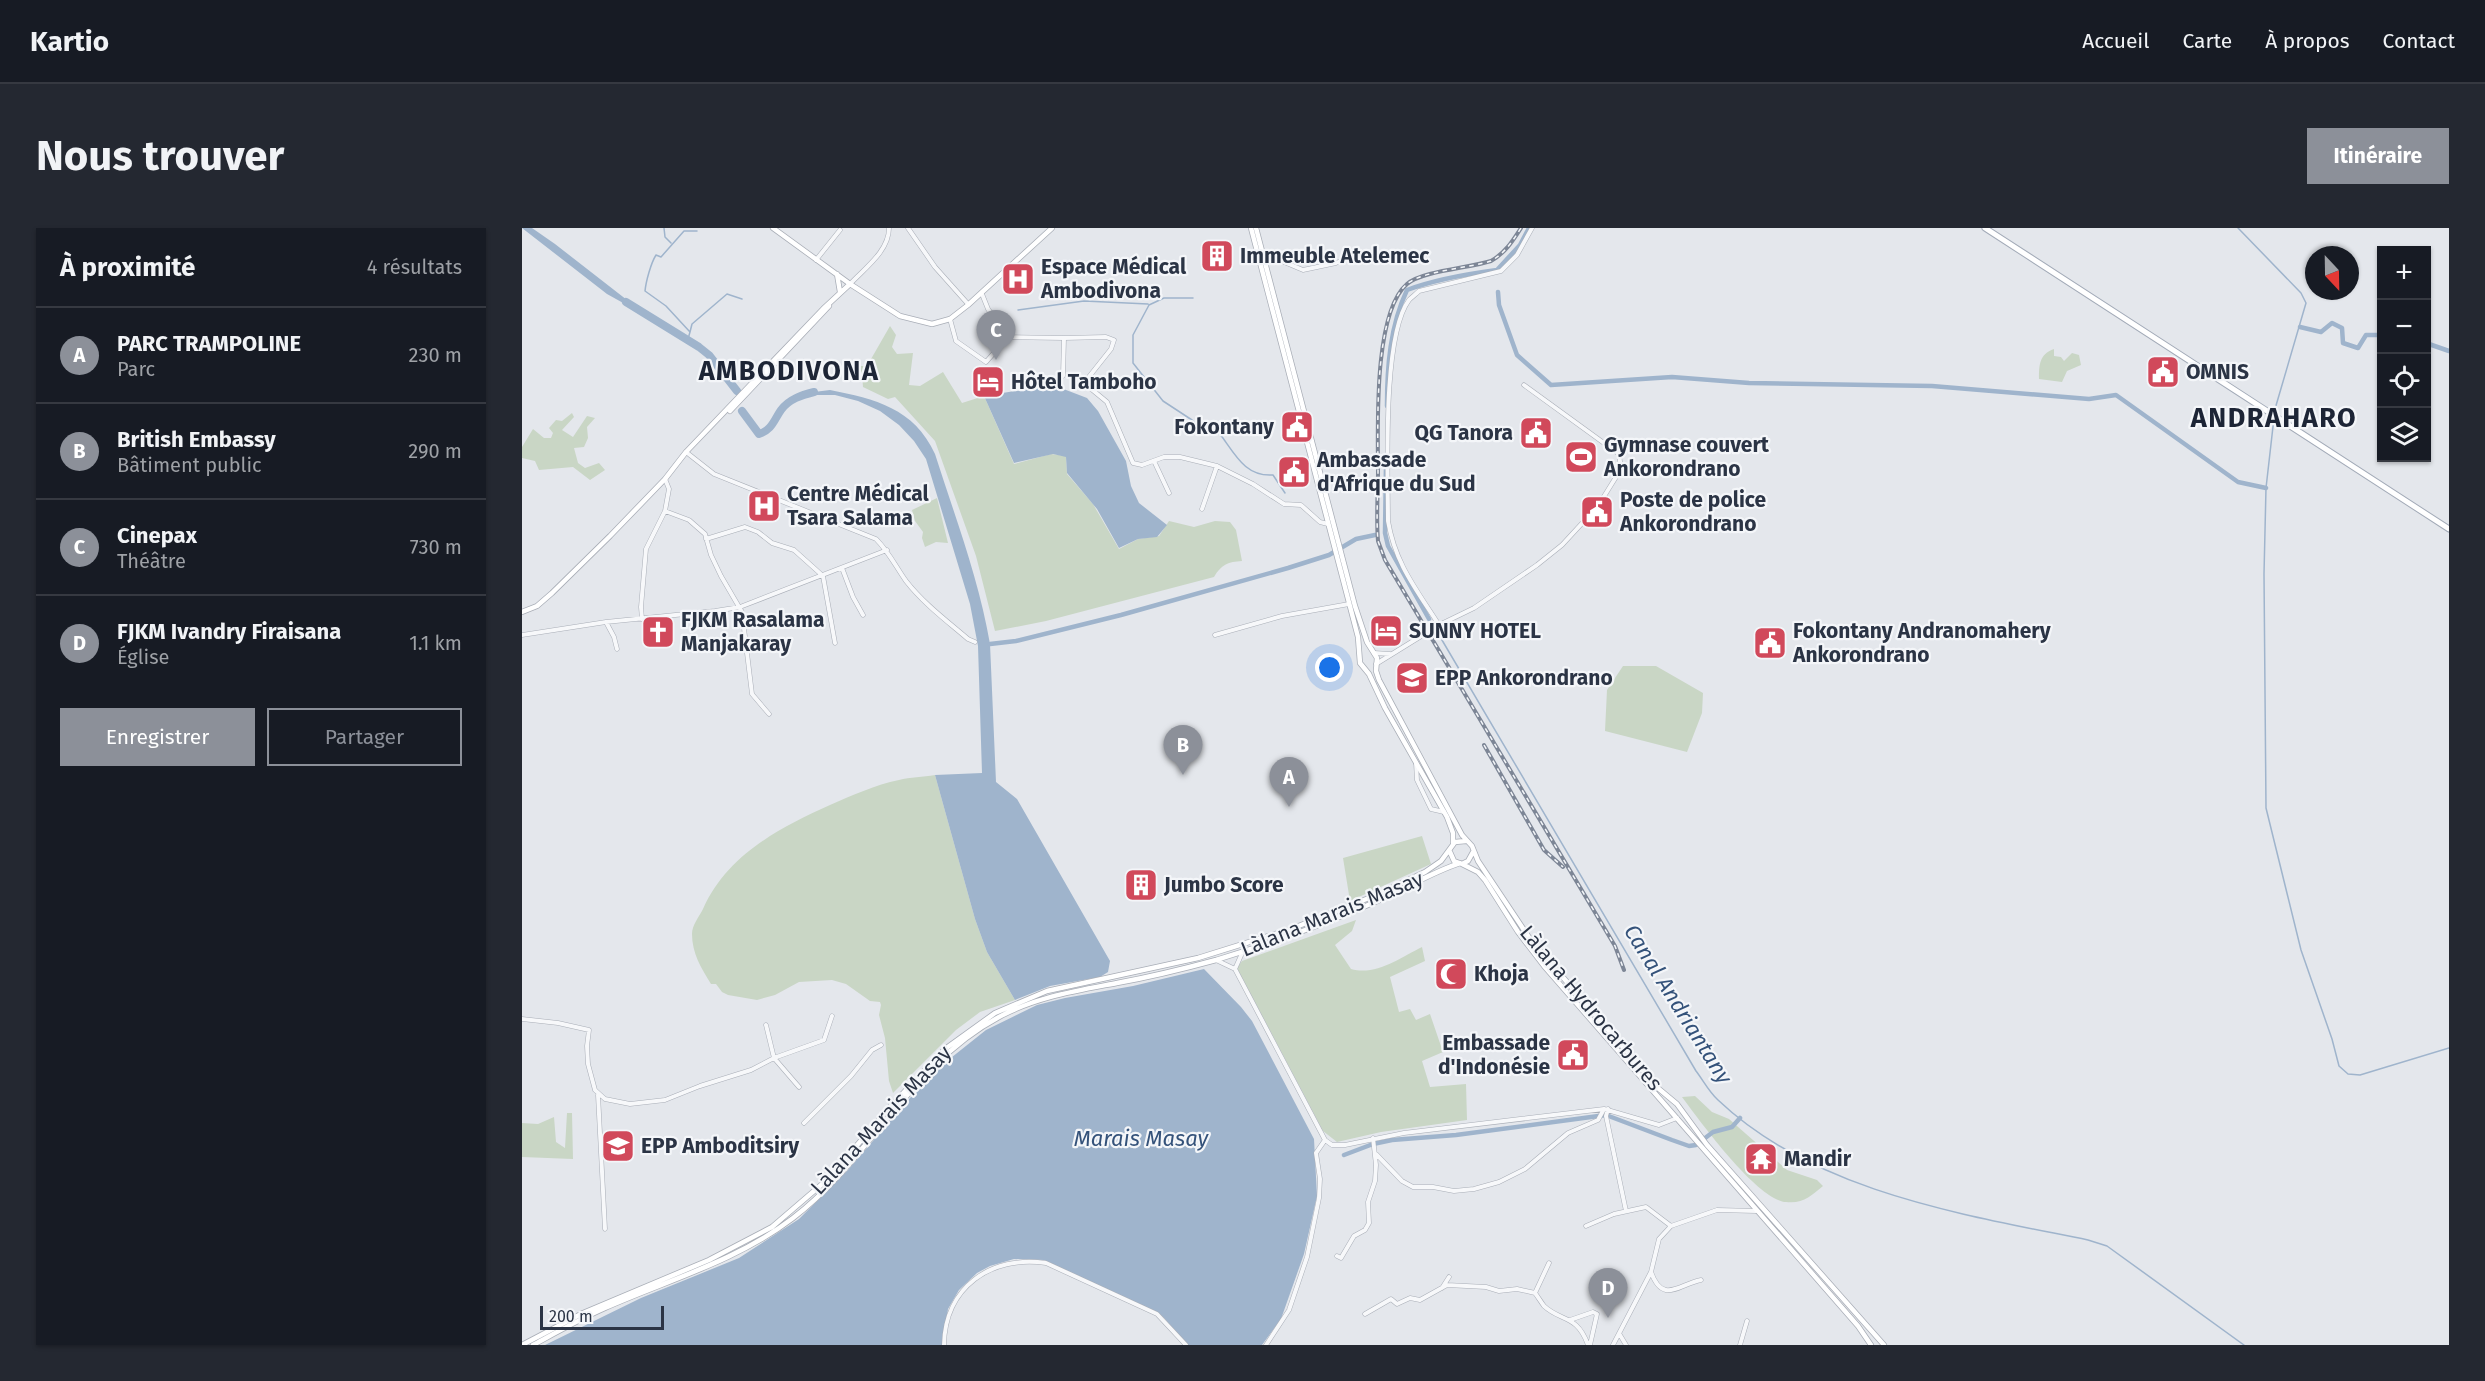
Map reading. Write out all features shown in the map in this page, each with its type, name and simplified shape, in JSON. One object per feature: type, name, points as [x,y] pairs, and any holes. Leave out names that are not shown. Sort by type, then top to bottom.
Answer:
[{"type":"main road","points":[[773,228],[850,284],[909,320],[932,324],[950,319],[982,294],[1052,228]]},
{"type":"main road","points":[[1251,228],[1262,259],[1338,550],[1362,630],[1377,658],[1371,668],[1364,668]]},
{"type":"main road","points":[[1256,228],[1328,524],[1338,550],[1360,655],[1359,662],[1444,812],[1452,828],[1452,858],[1461,863],[1471,858],[1472,846],[1466,841],[1397,717],[1380,684],[1375,664]]},
{"type":"main road","points":[[1985,228],[2449,529]]},
{"type":"main road","points":[[837,274],[840,293]]},
{"type":"main road","points":[[522,612],[537,606],[552,593],[850,284]]},
{"type":"main road","points":[[1360,655],[1366,651],[1373,652]]},
{"type":"main road","points":[[1451,847],[1458,840],[1466,841]]},
{"type":"main road","name":"Làlana Marais Masay","points":[[1082,986],[1198,958],[1291,929],[1406,882],[1438,864],[1451,847]]},
{"type":"main road","name":"Làlana Hydrocarbures","points":[[1473,851],[1530,939],[1677,1118],[1698,1139]]},
{"type":"main road","name":"Làlana Marais Masay","points":[[522,1345],[583,1313],[710,1260],[772,1227],[828,1179],[945,1049],[978,1023],[1047,991],[1140,978],[1243,951],[1352,911],[1461,863]]},
{"type":"main road","name":"Làlana Hydrocarbures","points":[[1461,863],[1478,872],[1522,938],[1544,966],[1670,1107],[1677,1108],[1698,1139]]},
{"type":"main road","name":"Làlana Marais Masay","points":[[533,1345],[604,1308],[738,1253],[775,1231],[832,1183],[892,1109]]},
{"type":"main road","points":[[1698,1139],[1882,1343]]},
{"type":"main road","points":[[1705,1147],[1756,1211],[1871,1345],[1876,1340],[1882,1343]]},
{"type":"street","points":[[850,284],[884,248],[889,236],[889,228]]},
{"type":"street","points":[[908,228],[935,267],[968,304]]},
{"type":"street","points":[[1439,625],[1398,560],[1392,544],[1388,520],[1390,378],[1399,326],[1410,299],[1419,291],[1501,271],[1517,255],[1532,228]]},
{"type":"street","points":[[816,260],[840,230]]},
{"type":"street","points":[[1262,259],[1272,257],[1303,270],[1348,258],[1365,260]]},
{"type":"street","points":[[982,294],[988,309],[1008,337]]},
{"type":"street","points":[[950,319],[956,341],[986,362],[1008,337],[1106,337],[1114,340],[1111,349],[1084,383],[1107,402],[1133,463],[1142,465],[1164,457],[1180,457],[1217,466],[1253,484],[1284,504],[1301,506],[1320,522],[1328,524]]},
{"type":"street","points":[[1063,376],[1064,338]]},
{"type":"street","points":[[1375,664],[1439,625],[1474,608],[1554,552],[1598,506],[1621,469],[1620,454],[1524,385]]},
{"type":"street","points":[[688,453],[714,474],[876,539],[887,550],[907,582],[927,603],[968,639],[975,642]]},
{"type":"street","points":[[1154,461],[1169,493]]},
{"type":"street","points":[[1202,509],[1217,466]]},
{"type":"street","points":[[642,619],[646,549],[665,511],[669,489],[665,478]]},
{"type":"street","points":[[665,511],[689,520],[705,534],[721,576],[742,612],[752,694],[769,714]]},
{"type":"street","points":[[706,539],[746,527],[758,532],[772,543],[795,550],[823,576],[835,643]]},
{"type":"street","points":[[522,635],[606,622],[715,611],[740,606],[887,550]]},
{"type":"street","points":[[842,568],[863,615]]},
{"type":"street","points":[[1215,635],[1282,616],[1349,604]]},
{"type":"street","points":[[606,622],[614,638],[616,649]]},
{"type":"street","points":[[1373,652],[1385,655],[1394,653]]},
{"type":"street","points":[[1416,763],[1417,780],[1431,809],[1444,812]]},
{"type":"street","points":[[1235,969],[1243,951]]},
{"type":"street","points":[[1215,960],[1235,969],[1325,1140],[1332,1145],[1606,1111],[1659,1125],[1673,1122],[1677,1118]]},
{"type":"street","points":[[598,1094],[605,1099],[630,1104],[658,1101],[730,1075],[751,1070],[774,1058],[824,1040],[832,1016]]},
{"type":"street","points":[[522,1019],[589,1030],[588,1064],[598,1094],[604,1229]]},
{"type":"street","points":[[766,1025],[774,1058],[799,1087]]},
{"type":"street","points":[[804,1123],[851,1076],[872,1050],[881,1045]]},
{"type":"street","points":[[1375,1151],[1402,1181],[1413,1187],[1433,1187],[1454,1191],[1474,1189],[1499,1182],[1525,1169],[1568,1133],[1598,1120],[1606,1111]]},
{"type":"street","points":[[1606,1111],[1626,1211]]},
{"type":"street","points":[[1337,1256],[1341,1258],[1354,1236],[1368,1227],[1368,1202],[1375,1181],[1373,1139]]},
{"type":"street","points":[[1266,1345],[1289,1310],[1307,1257],[1319,1198],[1320,1179],[1316,1153],[1325,1140]]},
{"type":"street","points":[[1586,1226],[1626,1211],[1646,1207],[1671,1226]]},
{"type":"street","points":[[1613,1345],[1651,1272],[1659,1239],[1671,1226],[1718,1210],[1756,1211]]},
{"type":"street","points":[[944,1345],[949,1311],[971,1282],[992,1268],[1016,1261],[1033,1261],[1046,1263],[1157,1314],[1186,1345]]},
{"type":"street","points":[[1536,1293],[1549,1263]]},
{"type":"street","points":[[1651,1272],[1657,1284],[1665,1291],[1675,1291],[1690,1282],[1701,1280]]},
{"type":"street","points":[[1442,1288],[1449,1277]]},
{"type":"street","points":[[1365,1314],[1384,1301],[1391,1299],[1397,1304],[1410,1298],[1420,1300],[1442,1288],[1456,1285],[1486,1287],[1499,1291],[1517,1289],[1536,1293],[1545,1307],[1580,1328],[1589,1345]]},
{"type":"street","points":[[1570,1320],[1584,1313],[1593,1311],[1597,1314],[1589,1345]]},
{"type":"street","points":[[1740,1345],[1747,1321]]},
{"type":"street","points":[[1619,1334],[1626,1345]]},
{"type":"green space","points":[[890,326],[896,335],[892,347],[897,354],[913,353],[909,385],[920,386],[943,372],[962,403],[984,396],[1014,464],[1051,454],[1066,456],[1067,474],[1093,504],[1119,549],[1138,539],[1159,536],[1169,521],[1194,527],[1215,521],[1230,522],[1236,530],[1242,561],[1226,564],[1214,577],[1046,621],[995,631],[976,556],[935,441],[895,397],[888,399],[863,387],[859,366],[867,366]]},
{"type":"green space","points":[[2054,349],[2054,356],[2061,357],[2064,361],[2072,353],[2079,355],[2081,365],[2067,371],[2062,382],[2039,379],[2043,357]]},
{"type":"green space","points":[[572,413],[574,417],[562,430],[573,437],[587,416],[595,418],[587,427],[588,438],[584,447],[574,448],[578,463],[585,468],[599,463],[605,470],[590,480],[573,467],[539,470],[535,461],[522,458],[522,447],[533,429],[544,438],[551,438],[553,433],[549,428],[556,420],[562,421]]},
{"type":"green space","points":[[937,498],[948,543],[936,542],[925,547],[923,532],[915,521],[912,510]]},
{"type":"green space","points":[[1623,666],[1656,666],[1703,693],[1702,713],[1687,752],[1605,731],[1607,690]]},
{"type":"green space","points":[[935,775],[975,919],[987,952],[1015,1000],[980,1012],[956,1030],[893,1093],[889,1081],[885,1038],[879,1015],[880,1002],[870,1001],[846,984],[832,980],[799,982],[775,995],[757,1000],[728,995],[722,992],[716,984],[711,984],[704,972],[694,948],[692,931],[713,890],[740,858],[756,845],[792,823],[873,787],[903,779]]},
{"type":"green space","points":[[1422,836],[1431,864],[1350,901],[1343,858]]},
{"type":"green space","points":[[1356,920],[1352,931],[1335,945],[1351,969],[1360,971],[1379,968],[1422,947],[1425,961],[1390,977],[1399,1012],[1410,1009],[1416,1020],[1430,1014],[1443,1052],[1422,1061],[1430,1087],[1466,1084],[1467,1120],[1381,1132],[1337,1142],[1323,1131],[1237,968],[1242,961]]},
{"type":"green space","points":[[1695,1096],[1712,1112],[1729,1119],[1787,1170],[1817,1180],[1823,1186],[1811,1196],[1797,1202],[1786,1202],[1774,1198],[1760,1188],[1730,1158],[1682,1097]]},
{"type":"green space","points":[[567,1113],[572,1113],[573,1159],[522,1157],[522,1123],[538,1124],[554,1117],[556,1142],[565,1148]]},
{"type":"water","points":[[522,228],[532,228],[555,244],[627,300],[625,304],[607,294]]},
{"type":"water","points":[[1053,385],[1087,398],[1098,411],[1126,461],[1131,486],[1139,503],[1167,525],[1157,537],[1138,539],[1119,548],[1097,509],[1067,473],[1066,457],[1053,454],[1014,463],[984,396]]},
{"type":"water","points":[[830,390],[862,397],[892,408],[916,426],[935,454],[973,572],[990,644],[996,782],[1017,799],[1110,961],[1108,972],[1100,977],[1050,986],[1015,1000],[987,952],[975,919],[935,775],[982,773],[978,646],[970,604],[926,459],[899,425],[880,411],[858,401],[835,395],[814,395],[814,392]]},
{"type":"water","name":"Marais Masay","points":[[1204,969],[1252,1021],[1314,1139],[1317,1196],[1304,1254],[1281,1319],[1262,1345],[1188,1345],[1155,1311],[1044,1260],[1014,1259],[990,1266],[977,1273],[959,1290],[948,1309],[943,1345],[545,1345],[641,1298],[739,1258],[799,1219],[847,1171],[937,1069],[986,1030],[1037,1005]]},
{"type":"waterway","points":[[664,228],[665,237],[671,243]]},
{"type":"waterway","name":"Canal Andriantany","points":[[1387,406],[1393,332],[1407,290],[1452,277],[1497,270],[1520,245],[1529,228]]},
{"type":"waterway","points":[[2238,228],[2301,293],[2306,303],[2275,409],[2266,488],[2264,574],[2266,808],[2301,950],[2339,1066],[2348,1074],[2360,1075],[2449,1048]]},
{"type":"waterway","points":[[688,339],[690,332],[666,306],[645,291],[656,255],[661,257],[684,231],[697,231]]},
{"type":"waterway","points":[[1498,292],[1499,305],[1517,355],[1551,385],[1672,377],[1749,383],[1932,386],[2089,399],[2116,395],[2238,482],[2266,488]]},
{"type":"waterway","points":[[690,332],[692,324],[727,294],[742,299]]},
{"type":"waterway","points":[[1193,298],[1164,298],[1149,305],[1133,335],[1133,363],[1163,401],[1207,433],[1220,434],[1242,463],[1255,472],[1273,475],[1285,493]]},
{"type":"waterway","points":[[1018,310],[1084,301],[1148,304]]},
{"type":"waterway","points":[[626,302],[709,355],[737,391]]},
{"type":"waterway","points":[[2300,327],[2321,332],[2332,323],[2342,328],[2343,343],[2358,348],[2366,335],[2377,335]]},
{"type":"waterway","points":[[2431,345],[2449,351]]},
{"type":"waterway","points":[[742,411],[759,434],[770,427],[788,403],[814,392]]},
{"type":"waterway","name":"Canal Andriantany","points":[[1386,465],[1385,533],[1388,546],[1429,619]]},
{"type":"waterway","points":[[990,644],[1016,641],[1121,615],[1288,568],[1329,555],[1356,539],[1375,535]]},
{"type":"waterway","name":"Canal Andriantany","points":[[1439,635],[1696,1071],[1718,1100],[1757,1131],[1799,1157],[1844,1178],[1941,1209],[2107,1246],[2244,1345]]},
{"type":"waterway","points":[[1344,1155],[1373,1144],[1392,1140],[1456,1135],[1606,1115],[1689,1146],[1696,1145],[1713,1132],[1732,1127],[1740,1118]]},
{"type":"railway","points":[[1521,228],[1504,251],[1491,261],[1423,276],[1407,284],[1396,299],[1388,320],[1380,373],[1378,541],[1385,560],[1615,946],[1624,970]]},
{"type":"railway","points":[[1484,745],[1544,850],[1563,867]]},
{"type":"place","name":"Immeuble Atelemec","points":[[1217,256]]},
{"type":"place","name":"Espace Médical Ambodivona","points":[[1018,279]]},
{"type":"place","name":"Cinepax","points":[[996,360]]},
{"type":"place","name":"OMNIS","points":[[2163,372]]},
{"type":"place","name":"Hôtel Tamboho","points":[[988,382]]},
{"type":"place","name":"Fokontany","points":[[1297,427]]},
{"type":"place","name":"QG Tanora","points":[[1536,433]]},
{"type":"place","name":"Gymnase couvert Ankorondrano","points":[[1581,457]]},
{"type":"place","name":"Ambassade d'Afrique du Sud","points":[[1294,472]]},
{"type":"place","name":"Centre Médical Tsara Salama","points":[[764,506]]},
{"type":"place","name":"Poste de police Ankorondrano","points":[[1597,512]]},
{"type":"place","name":"SUNNY HOTEL","points":[[1386,631]]},
{"type":"place","name":"FJKM Rasalama Manjakaray","points":[[658,632]]},
{"type":"place","name":"Fokontany Andranomahery Ankorondrano","points":[[1770,643]]},
{"type":"place","name":"EPP Ankorondrano","points":[[1412,678]]},
{"type":"place","name":"British Embassy","points":[[1183,775]]},
{"type":"place","name":"PARC TRAMPOLINE","points":[[1289,807]]},
{"type":"place","name":"Jumbo Score","points":[[1141,885]]},
{"type":"place","name":"Khoja","points":[[1451,974]]},
{"type":"place","name":"Embassade d'Indonésie","points":[[1573,1055]]},
{"type":"place","name":"EPP Amboditsiry","points":[[618,1146]]},
{"type":"place","name":"Mandir","points":[[1761,1159]]},
{"type":"place","name":"FJKM Ivandry Firaisana","points":[[1608,1318]]},
{"type":"district","name":"AMBODIVONA","points":[[789,371]]},
{"type":"district","name":"ANDRAHARO","points":[[2274,418]]}]
